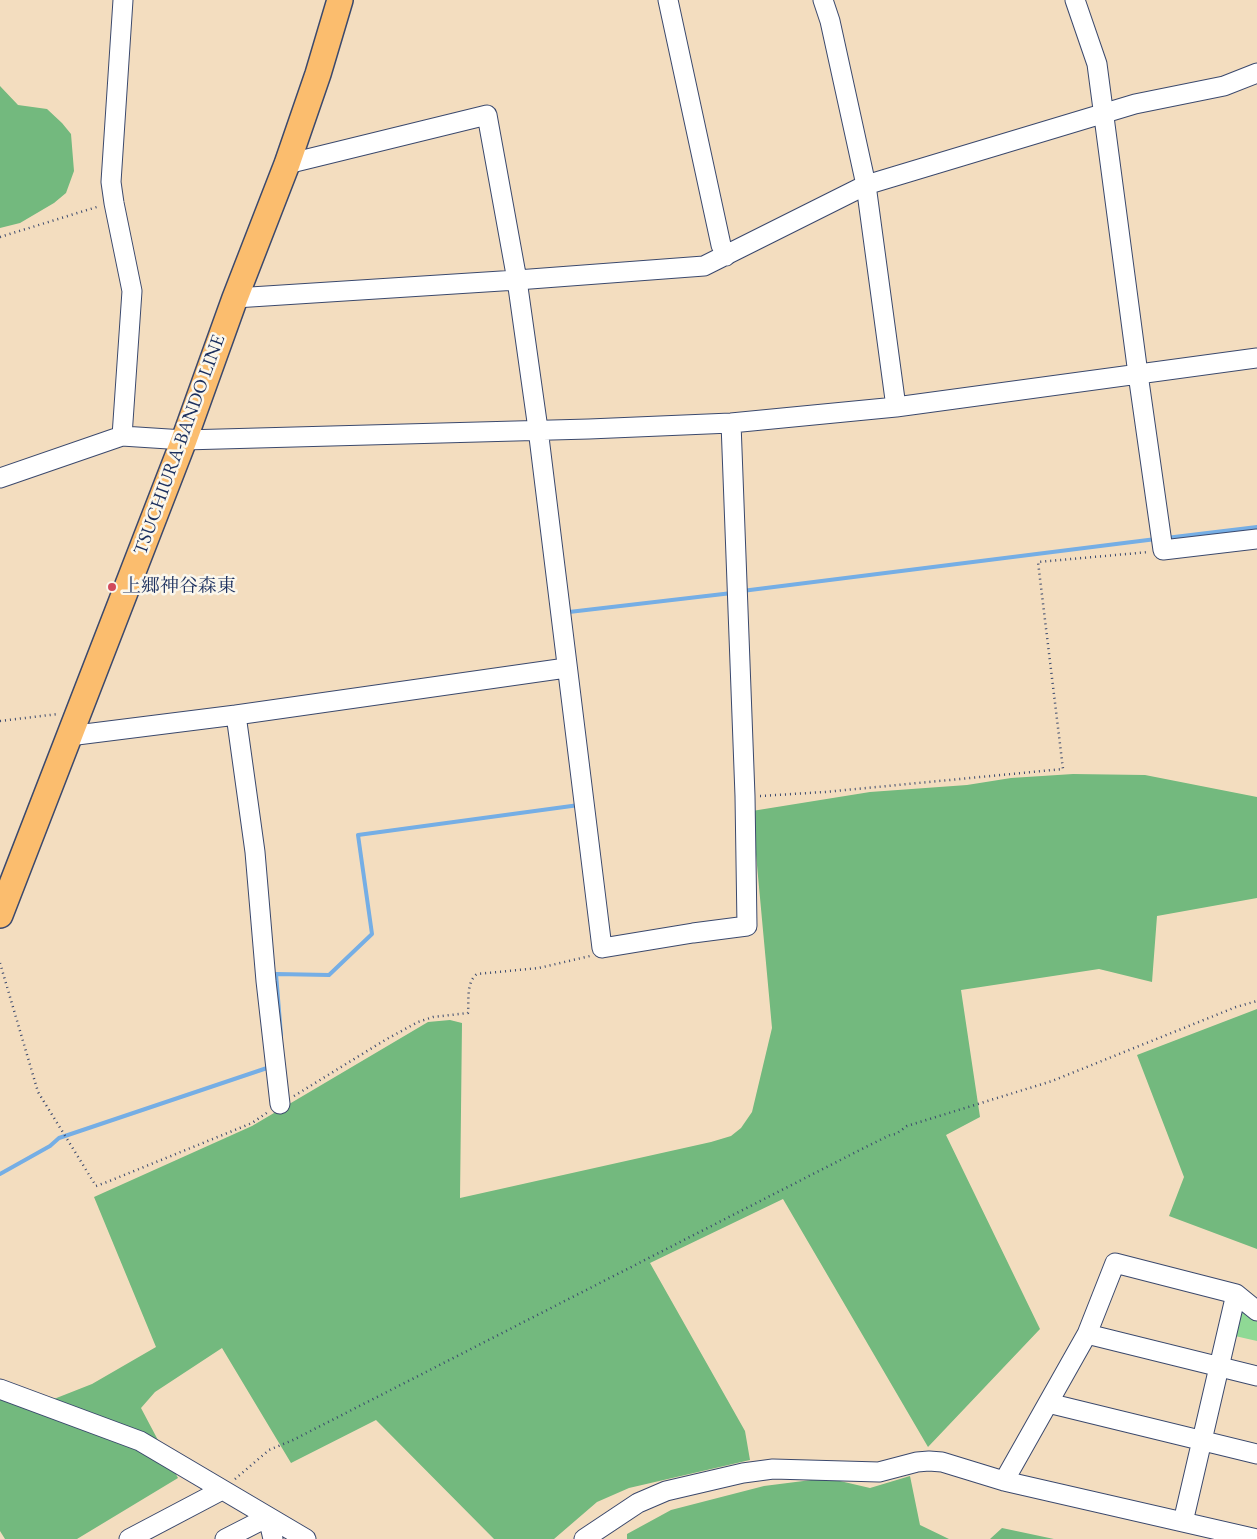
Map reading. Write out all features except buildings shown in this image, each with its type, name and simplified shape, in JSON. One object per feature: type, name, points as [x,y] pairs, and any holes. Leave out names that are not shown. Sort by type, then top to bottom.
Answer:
[{"type":"main road","name":"TSUCHIURA-BANDO LINE","points":[[0,915],[184,440],[234,298],[287,164],[318,74],[340,0]]},
{"type":"street","points":[[122,436],[132,291],[111,182],[123,0]]},
{"type":"street","points":[[668,0],[721,245],[726,256]]},
{"type":"street","points":[[823,0],[832,31],[866,184],[896,407]]},
{"type":"street","points":[[1075,0],[1097,64],[1163,550],[1257,539]]},
{"type":"street","points":[[234,298],[704,266],[866,184],[1135,104],[1224,86],[1257,73]]},
{"type":"street","points":[[287,164],[487,115],[517,280],[538,429],[602,948],[747,926],[745,796],[731,423]]},
{"type":"street","points":[[0,478],[122,436],[184,440],[731,423],[896,407],[1257,358]]},
{"type":"street","points":[[69,736],[236,715],[566,668]]},
{"type":"street","points":[[236,715],[255,852],[266,981],[280,1104]]},
{"type":"street","points":[[1004,1481],[1087,1334],[1115,1263],[1236,1294],[1257,1311]]},
{"type":"street","points":[[1183,1522],[1236,1294]]},
{"type":"street","points":[[1087,1334],[1257,1376]]},
{"type":"street","points":[[0,1388],[140,1441],[306,1539]]},
{"type":"street","points":[[1048,1404],[1257,1454]]},
{"type":"street","points":[[584,1539],[638,1503],[666,1491],[743,1473],[773,1469],[879,1472],[917,1462],[929,1461],[942,1462],[1004,1481],[1257,1539]]},
{"type":"street","points":[[129,1539],[222,1490]]},
{"type":"street","points":[[225,1539],[268,1517]]},
{"type":"street","points":[[268,1517],[273,1539]]},
{"type":"path","points":[[0,238],[114,203]]},
{"type":"path","points":[[745,796],[825,792],[1063,769],[1038,562],[1163,550]]},
{"type":"path","points":[[0,721],[79,711]]},
{"type":"path","points":[[0,963],[38,1092],[96,1186],[252,1123],[385,1040],[418,1022],[433,1017],[468,1013],[470,983],[477,974],[539,968],[590,956],[602,948]]},
{"type":"path","points":[[222,1490],[269,1450],[302,1436],[858,1151],[890,1135],[896,1134],[907,1126],[1052,1081],[1236,1007],[1257,1001]]},
{"type":"green space","points":[[0,86],[18,105],[47,109],[62,123],[71,134],[74,171],[66,193],[54,203],[20,223],[0,228]]},
{"type":"green space","points":[[1073,774],[1145,775],[1257,797],[1257,898],[1157,916],[1152,982],[1099,969],[961,990],[980,1117],[946,1135],[1040,1329],[928,1447],[783,1199],[650,1263],[745,1431],[750,1460],[629,1488],[597,1502],[554,1539],[494,1539],[376,1420],[291,1463],[222,1348],[155,1392],[141,1408],[178,1478],[77,1539],[5,1539],[0,1531],[0,1399],[31,1408],[92,1384],[156,1347],[94,1197],[252,1126],[428,1022],[450,1020],[462,1023],[460,1198],[731,1136],[741,1128],[752,1112],[772,1028],[752,811],[870,792],[967,785],[1011,778]]},
{"type":"green space","points":[[1257,1009],[1257,1249],[1169,1216],[1184,1177],[1137,1055]]},
{"type":"green space","points":[[1241,1305],[1257,1318],[1257,1341],[1235,1336]]},
{"type":"green space","points":[[910,1476],[920,1525],[949,1539],[627,1539],[627,1534],[671,1510],[764,1486],[827,1478],[870,1488]]},
{"type":"green space","points":[[1002,1528],[1054,1539],[990,1539]]},
{"type":"waterway","points":[[1166,538],[1257,527]]},
{"type":"waterway","points":[[742,591],[1156,539]]},
{"type":"waterway","points":[[569,615],[569,612],[732,593]]},
{"type":"waterway","points":[[281,1035],[276,974],[329,975],[372,934],[358,835],[579,805]]},
{"type":"waterway","points":[[0,1174],[50,1146],[59,1138],[270,1067]]},
{"type":"place","name":"上郷神谷森東","points":[[112,587]]}]
